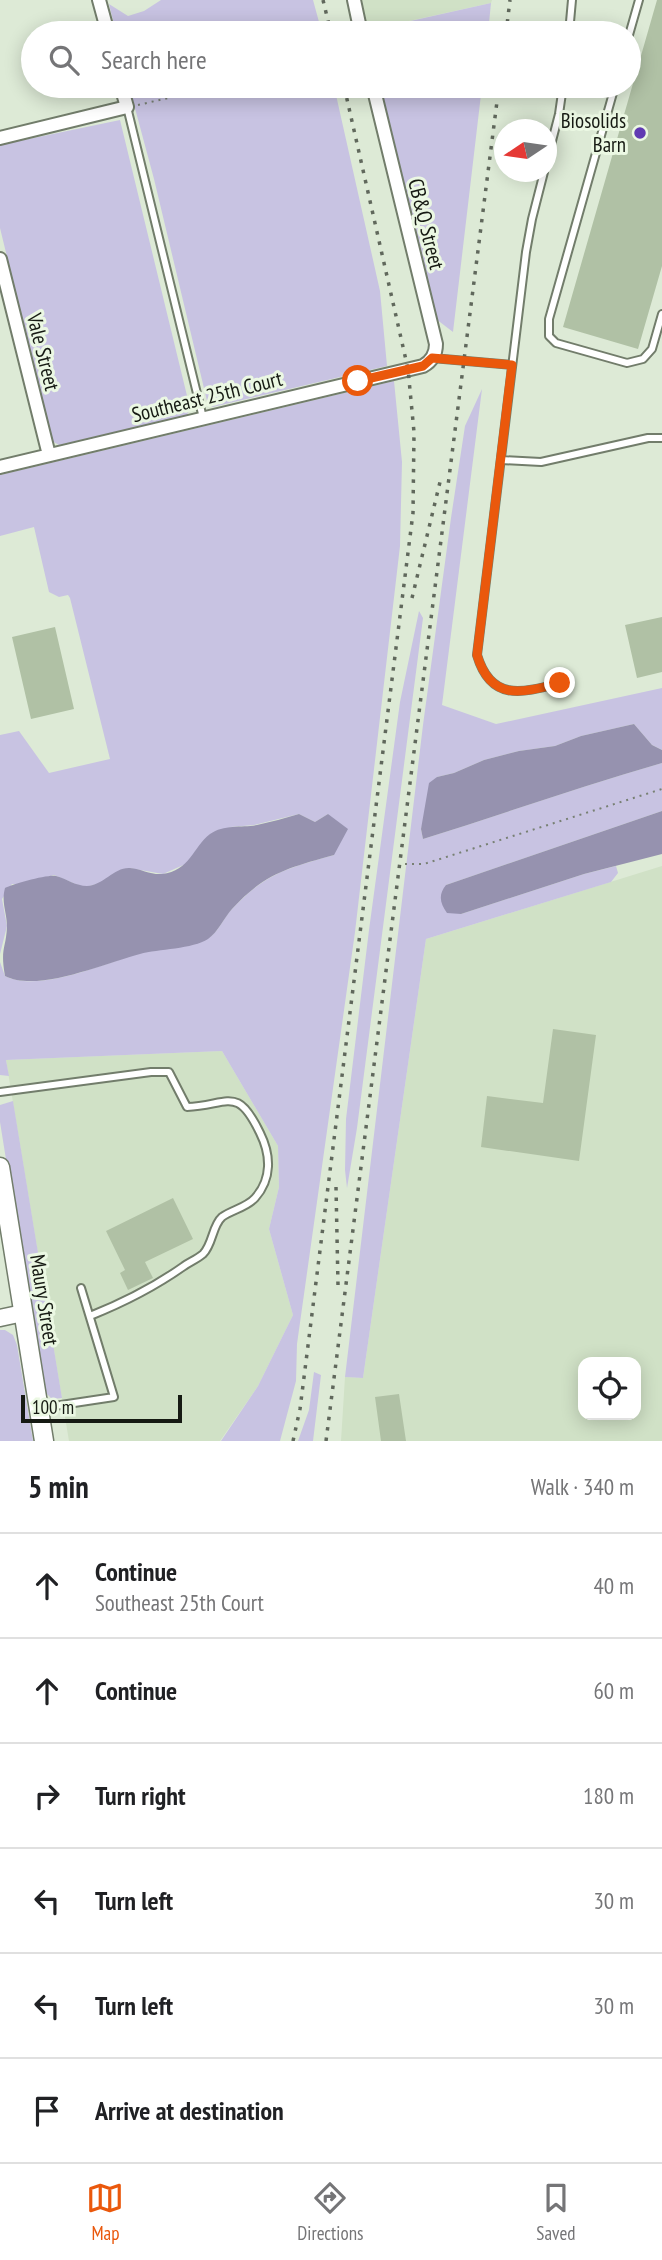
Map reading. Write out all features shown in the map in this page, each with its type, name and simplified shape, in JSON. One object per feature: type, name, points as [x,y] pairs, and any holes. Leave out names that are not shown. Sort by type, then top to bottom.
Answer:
[{"type":"main road","name":"Maury Street","points":[[0,1169],[44,1441]]},
{"type":"street","points":[[99,0],[105,21]]},
{"type":"street","points":[[354,0],[358,21]]},
{"type":"street","points":[[0,138],[127,107],[124,98]]},
{"type":"street","name":"CB&Q Street","points":[[376,98],[436,344],[428,362]]},
{"type":"street","name":"Vale Street","points":[[0,259],[49,455]]},
{"type":"street","name":"Southeast 25th Court","points":[[0,467],[428,362]]},
{"type":"street","points":[[0,1318],[23,1313]]},
{"type":"lane","points":[[570,21],[572,0]]},
{"type":"lane","points":[[633,21],[639,0]]},
{"type":"lane","points":[[557,122],[561,98]]},
{"type":"lane","points":[[612,98],[549,319],[550,336],[556,343],[627,363],[643,359],[652,349],[662,314]]},
{"type":"lane","points":[[127,107],[203,418]]},
{"type":"lane","points":[[542,182],[528,241],[477,655],[488,678],[499,687],[513,692],[526,692],[560,683]]},
{"type":"lane","points":[[428,362],[512,365]]},
{"type":"lane","points":[[500,460],[541,462],[648,438],[662,438]]},
{"type":"lane","points":[[0,1092],[151,1072],[169,1072],[187,1107],[231,1099],[244,1106],[253,1117],[266,1145],[270,1171],[254,1199],[221,1218],[204,1254],[158,1285],[90,1316]]},
{"type":"lane","points":[[39,1408],[114,1397],[81,1288]]},
{"type":"path","points":[[127,107],[167,98]]},
{"type":"path","points":[[405,864],[424,864],[662,789]]},
{"type":"shaded area","points":[[161,0],[313,0],[319,21],[113,21],[109,4],[128,16],[144,11]]},
{"type":"shaded area","points":[[362,0],[492,0],[491,3],[409,21],[366,21]]},
{"type":"shaded area","points":[[491,3],[489,21],[410,21]]},
{"type":"shaded area","points":[[132,98],[337,98],[380,291],[387,366],[213,407],[208,405]]},
{"type":"shaded area","points":[[383,98],[481,98],[453,332],[436,319]]},
{"type":"shaded area","points":[[120,120],[190,408],[187,415],[59,445],[52,441],[0,228],[0,145]]},
{"type":"shaded area","points":[[394,381],[402,462],[400,546],[355,932],[297,1344],[296,1381],[280,1441],[221,1441],[258,1386],[293,1315],[269,1229],[279,1187],[278,1146],[222,1051],[6,1060],[9,1076],[0,1075],[0,962],[5,976],[20,981],[55,979],[145,952],[188,944],[212,936],[229,912],[256,887],[290,868],[334,855],[328,814],[315,822],[299,814],[254,825],[231,827],[211,834],[188,863],[163,874],[129,868],[106,881],[90,886],[80,886],[54,875],[23,884],[12,884],[2,899],[7,926],[0,954],[0,735],[19,731],[49,773],[110,759],[70,598],[68,595],[59,597],[49,592],[34,527],[0,536],[0,475]]},
{"type":"shaded area","points":[[482,389],[442,705],[496,724],[662,688],[662,750],[652,745],[634,724],[581,736],[555,746],[484,760],[437,777],[421,829],[423,839],[662,763],[662,811],[446,885],[461,914],[584,874],[616,866],[618,873],[611,882],[426,939],[363,1378],[345,1377],[423,725],[451,518],[465,426]]},
{"type":"shaded area","points":[[419,611],[423,618],[347,1188],[346,1119],[369,930],[400,702]]},
{"type":"shaded area","points":[[634,724],[652,745],[662,750],[662,763],[423,839],[421,829],[429,783],[437,777],[484,760],[555,746],[581,736]]},
{"type":"shaded area","points":[[662,811],[662,854],[584,874],[461,914],[447,913],[443,906],[441,896],[446,885]]},
{"type":"shaded area","points":[[299,814],[315,822],[328,814],[348,829],[334,855],[290,868],[255,887],[232,909],[208,939],[194,945],[140,954],[53,979],[19,980],[5,976],[5,888],[52,876],[79,885],[93,885],[124,868],[158,874],[171,872],[185,863],[204,839],[215,831],[257,825]]},
{"type":"shaded area","points":[[662,866],[662,1441],[341,1441],[345,1377],[363,1378],[426,939]]},
{"type":"shaded area","points":[[222,1051],[278,1146],[279,1187],[269,1229],[293,1315],[258,1386],[220,1441],[69,1441],[6,1060]]},
{"type":"shaded area","points":[[13,1101],[62,1398],[52,1399],[43,1390],[0,1122],[0,1105]]},
{"type":"shaded area","points":[[0,1330],[13,1335],[17,1345],[33,1441],[0,1441]]},
{"type":"shaded area","points":[[314,1372],[321,1375],[313,1441],[298,1441],[309,1410]]},
{"type":"building","name":"Biosolids Barn","points":[[657,0],[662,0],[662,266],[638,349],[563,327],[629,98],[641,98],[641,56]]},
{"type":"building","points":[[662,617],[662,672],[637,678],[625,625]]},
{"type":"building","points":[[55,627],[74,709],[31,719],[12,637]]},
{"type":"building","points":[[553,1029],[596,1035],[579,1161],[481,1147],[487,1096],[543,1103]]},
{"type":"building","points":[[173,1198],[193,1239],[145,1262],[153,1278],[128,1290],[120,1273],[125,1270],[106,1231]]},
{"type":"building","points":[[399,1394],[406,1441],[381,1441],[375,1397]]},
{"type":"railway","points":[[323,0],[328,21]]},
{"type":"railway","points":[[507,21],[510,0]]},
{"type":"railway","points":[[293,1441],[300,1409],[413,513],[414,432],[408,369],[347,98]]},
{"type":"railway","points":[[326,1441],[497,98]]},
{"type":"railway","points":[[412,598],[440,482]]},
{"type":"railway","points":[[336,1187],[338,1285]]},
{"type":"place","name":"Biosolids Barn","points":[[640,133]]},
{"type":"route","points":[[358,381],[423,366],[432,358],[512,365],[477,655],[488,678],[499,687],[513,692],[526,692],[560,683]]}]
